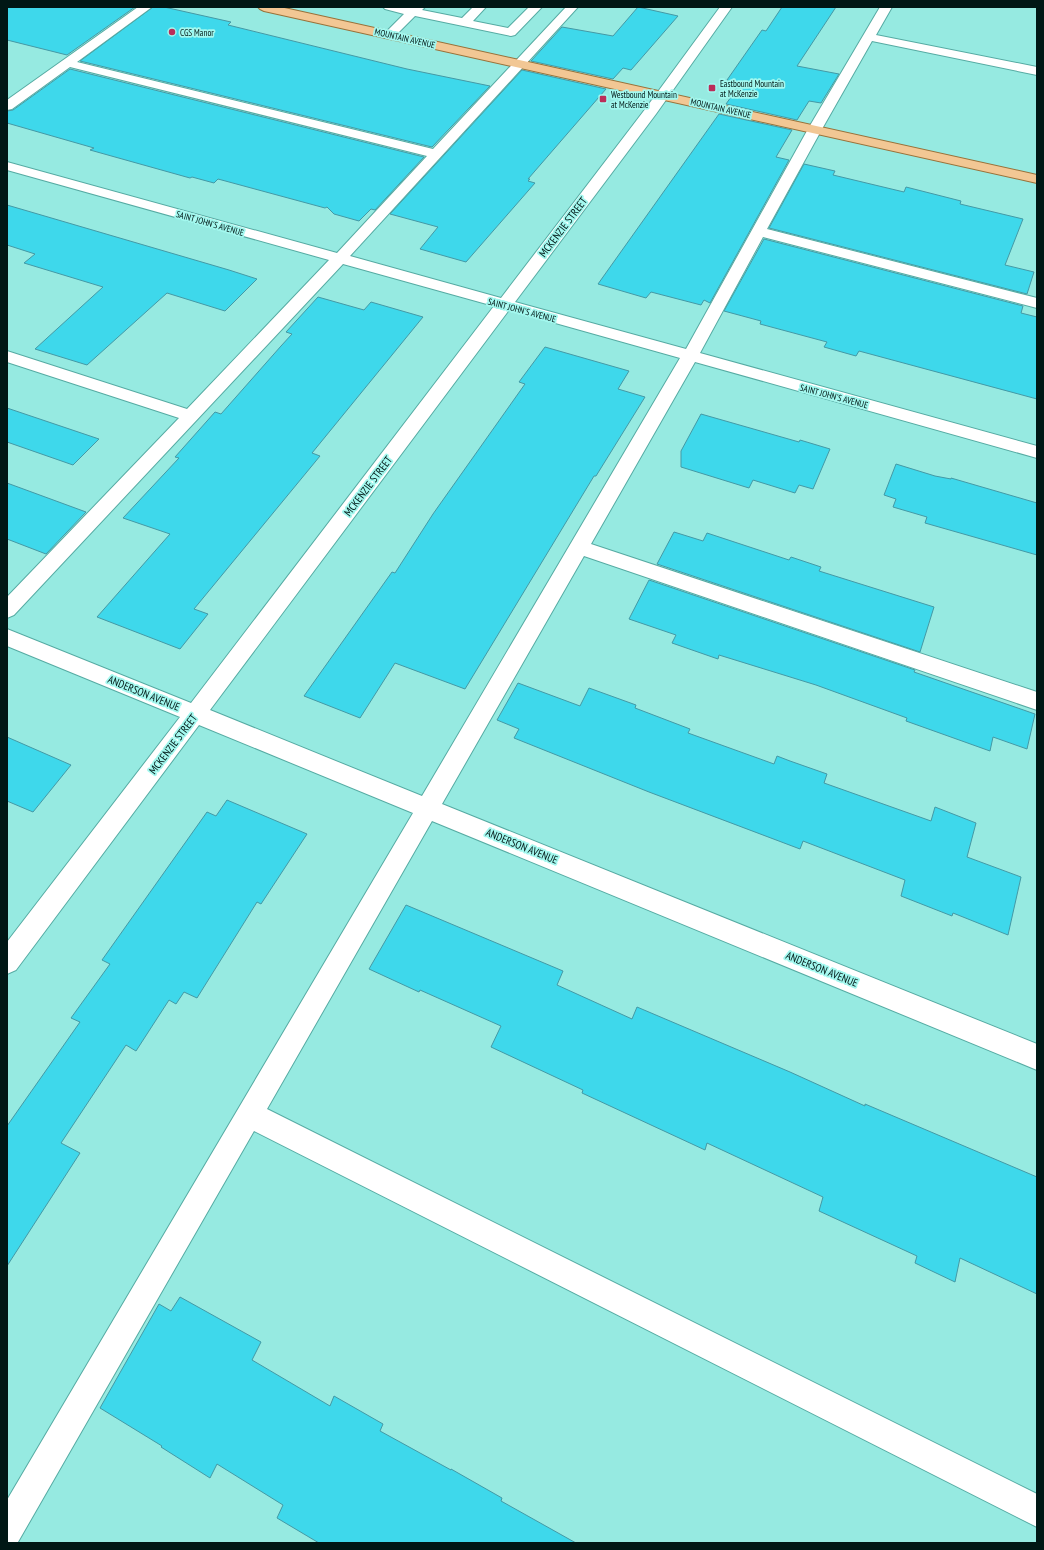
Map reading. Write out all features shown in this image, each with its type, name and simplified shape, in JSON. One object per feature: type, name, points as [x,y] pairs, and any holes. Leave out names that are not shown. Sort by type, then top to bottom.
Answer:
[{"type":"main road","name":"MOUNTAIN AVENUE","points":[[264,7],[1037,179]]},
{"type":"street","points":[[7,106],[146,7]]},
{"type":"street","points":[[388,7],[416,10],[464,23],[511,32],[536,7]]},
{"type":"street","points":[[464,23],[480,7]]},
{"type":"street","points":[[7,610],[339,259],[572,7]]},
{"type":"street","name":"MCKENZIE STREET","points":[[7,962],[663,96],[726,7]]},
{"type":"street","points":[[7,1531],[690,356],[815,129],[886,7]]},
{"type":"street","points":[[389,35],[416,10]]},
{"type":"street","points":[[869,37],[1037,71]]},
{"type":"street","points":[[68,63],[436,154]]},
{"type":"street","name":"SAINT JOHN'S AVENUE","points":[[7,166],[1037,452]]},
{"type":"street","points":[[759,231],[1037,303]]},
{"type":"street","points":[[7,356],[191,416]]},
{"type":"street","points":[[579,547],[1037,701]]},
{"type":"street","name":"ANDERSON AVENUE","points":[[7,637],[1037,1057]]},
{"type":"street","points":[[249,1114],[1037,1511]]},
{"type":"building","points":[[7,7],[135,7],[67,55],[7,40]]},
{"type":"building","points":[[153,7],[164,7],[231,22],[228,25],[407,69],[490,86],[432,147],[80,61]]},
{"type":"building","points":[[638,7],[678,16],[631,70],[623,68],[613,79],[531,61],[562,27],[613,36]]},
{"type":"building","points":[[782,7],[836,7],[797,66],[839,74],[821,103],[809,101],[797,120],[726,104],[741,83],[727,80],[762,30],[766,31]]},
{"type":"building","points":[[70,69],[424,157],[375,210],[371,209],[359,221],[334,214],[327,207],[325,208],[218,179],[214,183],[192,177],[190,178],[90,150],[94,148],[7,123],[7,111],[13,110]]},
{"type":"building","points":[[522,70],[606,89],[528,179],[530,179],[528,181],[535,183],[466,262],[420,249],[438,227],[390,214]]},
{"type":"building","points":[[719,114],[792,130],[776,157],[789,160],[710,303],[704,300],[701,305],[651,292],[646,298],[598,284]]},
{"type":"building","points":[[804,164],[835,171],[833,175],[904,192],[906,187],[961,201],[960,204],[1023,219],[1005,265],[1034,272],[1027,294],[769,228]]},
{"type":"building","points":[[7,205],[257,279],[225,311],[167,293],[87,365],[35,349],[103,287],[24,263],[35,254],[7,245]]},
{"type":"building","points":[[764,239],[1023,306],[1021,313],[1037,317],[1037,399],[859,351],[856,356],[824,347],[827,342],[760,324],[761,321],[724,311]]},
{"type":"building","points":[[318,297],[364,310],[371,302],[423,317],[312,453],[320,456],[194,609],[208,614],[180,649],[97,617],[170,534],[123,518],[179,458],[175,457],[215,412],[221,414],[292,334],[286,332]]},
{"type":"building","points":[[545,347],[629,371],[618,389],[645,397],[596,476],[594,476],[465,689],[395,663],[360,718],[304,696],[392,572],[395,573],[433,514],[525,384],[519,382]]},
{"type":"building","points":[[7,408],[99,439],[73,465],[7,442]]},
{"type":"building","points":[[701,414],[799,442],[800,440],[830,449],[813,489],[799,485],[795,493],[753,480],[749,488],[681,467],[681,451]]},
{"type":"building","points":[[896,464],[1037,503],[1037,555],[925,523],[927,517],[893,507],[896,499],[884,495]]},
{"type":"building","points":[[7,483],[86,512],[46,554],[7,539]]},
{"type":"building","points":[[674,532],[703,541],[707,533],[789,560],[791,557],[821,567],[819,571],[934,607],[920,652],[657,564]]},
{"type":"building","points":[[649,580],[915,670],[914,672],[1035,714],[1027,749],[993,737],[990,751],[906,721],[907,718],[816,685],[719,655],[718,659],[672,643],[676,635],[629,619]]},
{"type":"building","points":[[518,683],[580,706],[589,688],[636,705],[635,708],[690,729],[688,733],[774,764],[777,756],[827,774],[824,783],[931,821],[935,807],[976,823],[967,857],[1021,877],[1008,935],[953,913],[952,916],[901,896],[905,880],[803,841],[800,849],[649,792],[514,738],[519,729],[497,720]]},
{"type":"building","points":[[7,737],[71,765],[33,812],[7,801]]},
{"type":"building","points":[[227,800],[307,834],[261,904],[257,902],[197,998],[184,992],[176,1004],[169,1000],[136,1051],[126,1045],[61,1143],[80,1153],[7,1266],[7,1126],[80,1022],[71,1018],[110,964],[102,960],[207,812],[216,816]]},
{"type":"building","points":[[406,905],[563,971],[557,985],[632,1019],[637,1007],[790,1072],[865,1106],[865,1104],[1037,1177],[1037,1294],[960,1258],[955,1282],[915,1263],[917,1256],[819,1211],[823,1197],[707,1143],[705,1150],[582,1093],[583,1090],[491,1047],[501,1026],[420,990],[419,992],[369,969]]},
{"type":"building","points":[[180,1297],[261,1342],[252,1360],[330,1406],[334,1396],[383,1424],[380,1431],[502,1498],[501,1501],[576,1543],[319,1543],[277,1518],[283,1505],[217,1464],[210,1478],[161,1447],[162,1446],[100,1408],[159,1304],[171,1311]]},
{"type":"place","name":"CGS Manor","points":[[172,32]]},
{"type":"place","name":"Eastbound Mountain at McKenzie","points":[[712,88]]},
{"type":"place","name":"Westbound Mountain at McKenzie","points":[[603,99]]}]
